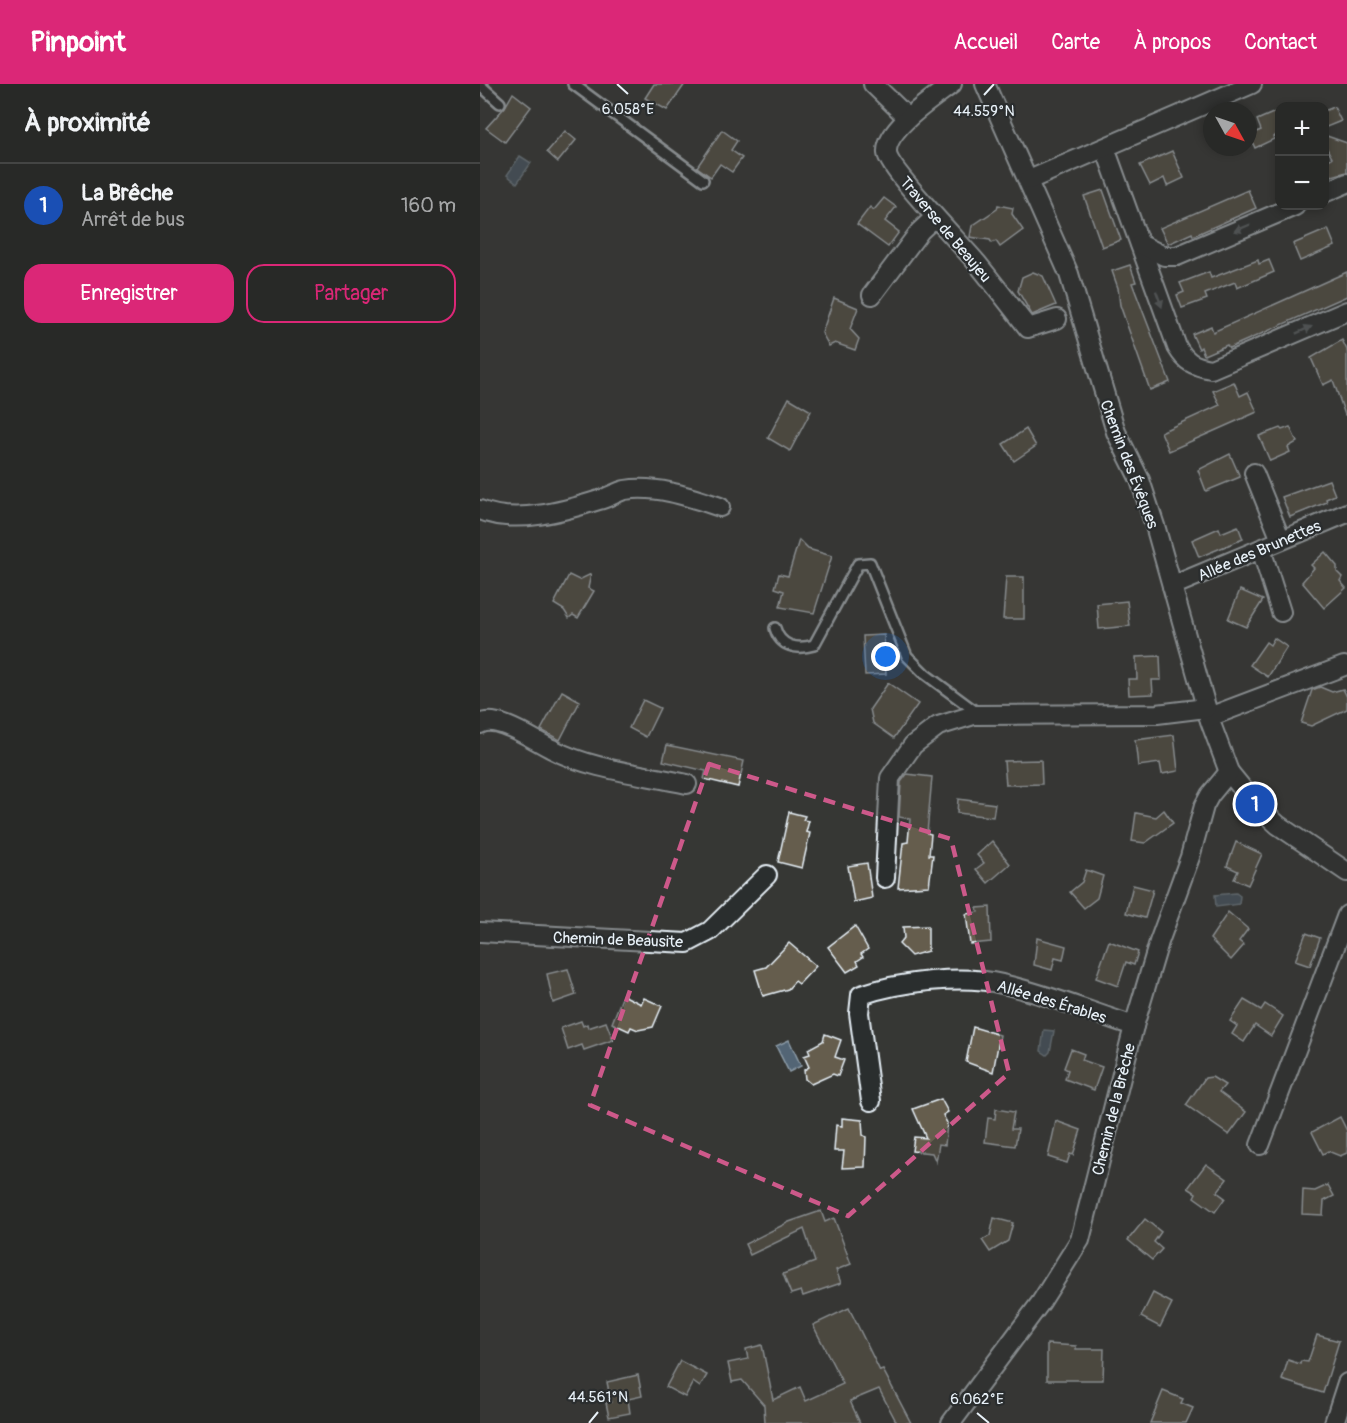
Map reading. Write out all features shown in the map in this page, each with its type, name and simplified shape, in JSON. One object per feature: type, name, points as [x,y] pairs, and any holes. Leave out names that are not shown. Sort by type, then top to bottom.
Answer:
[{"type":"street","points":[[873,84],[908,118]]},
{"type":"street","name":"Traverse de Beaujeu","points":[[952,84],[908,118],[891,136],[887,152],[891,164],[934,218],[948,228],[1028,328],[1057,319]]},
{"type":"street","name":"Chemin des Évêques","points":[[985,84],[1069,274],[1088,331],[1101,390],[1116,432],[1140,480],[1207,712],[1229,772],[1255,804],[1278,825],[1347,872]]},
{"type":"street","points":[[1029,180],[1252,84]]},
{"type":"street","points":[[1105,148],[1177,347],[1185,360],[1195,366],[1210,369],[1347,311]]},
{"type":"street","points":[[1329,191],[1347,183]]},
{"type":"street","points":[[1140,244],[1164,256],[1177,256],[1286,210]]},
{"type":"street","points":[[872,295],[920,231],[934,218]]},
{"type":"street","points":[[1254,473],[1281,540]]},
{"type":"street","points":[[480,510],[489,514],[518,516],[564,509],[623,490],[651,489],[720,507]]},
{"type":"street","name":"Allée des Brunettes","points":[[1172,586],[1347,513]]},
{"type":"street","points":[[1261,549],[1281,612]]},
{"type":"street","points":[[885,878],[890,778],[913,745],[938,726],[981,715],[1207,712],[1344,666]]},
{"type":"street","points":[[480,724],[486,720],[497,721],[555,751],[585,762],[687,784]]},
{"type":"street","name":"Chemin de la Brèche","points":[[951,1423],[1041,1302],[1080,1240],[1134,1026],[1204,806],[1229,772]]},
{"type":"street","name":"Chemin de Beausite","points":[[480,932],[687,943],[710,932],[767,875]]},
{"type":"street","points":[[1260,1145],[1347,915]]},
{"type":"street","name":"Allée des Érables","points":[[871,1101],[859,1013],[861,995],[875,990],[953,980],[1001,983],[1134,1026]]},
{"type":"street","points":[[1334,1423],[1347,1383]]},
{"type":"lane","points":[[573,84],[703,180]]},
{"type":"lane","points":[[480,85],[500,103]]},
{"type":"lane","points":[[774,628],[777,636],[788,646],[801,649],[814,645],[858,564],[870,563],[907,656],[925,674],[981,715]]},
{"type":"highlighted area","points":[[709,764],[951,839],[1009,1073],[848,1216],[590,1105]]},
{"type":"water","points":[[520,156],[531,163],[517,183],[507,175]]},
{"type":"water","points":[[1236,893],[1240,896],[1239,904],[1216,907],[1215,895]]},
{"type":"water","points":[[1044,1030],[1054,1031],[1050,1052],[1047,1055],[1041,1051]]},
{"type":"water","points":[[789,1040],[801,1066],[789,1072],[776,1046]]},
{"type":"building","points":[[654,84],[685,84],[667,110],[645,98]]},
{"type":"building","points":[[513,93],[531,107],[505,142],[486,128],[505,107]]},
{"type":"building","points":[[1334,107],[1341,121],[1329,126],[1329,109]]},
{"type":"building","points":[[1275,112],[1274,139],[1257,147],[1257,132],[1261,130],[1257,120]]},
{"type":"building","points":[[722,130],[737,141],[731,150],[742,158],[732,172],[720,164],[711,177],[697,167]]},
{"type":"building","points":[[565,131],[576,140],[558,162],[547,152]]},
{"type":"building","points":[[1329,137],[1347,143],[1347,172],[1332,176],[1329,171],[1329,160],[1332,158],[1329,152]]},
{"type":"building","points":[[1172,151],[1184,178],[1167,186],[1164,178],[1150,185],[1140,165]]},
{"type":"building","points":[[1103,190],[1121,240],[1102,247],[1084,196]]},
{"type":"building","points":[[1248,190],[1256,208],[1193,236],[1192,233],[1168,244],[1160,228]]},
{"type":"building","points":[[884,198],[896,207],[885,221],[899,232],[888,247],[857,224],[870,207],[874,210]]},
{"type":"building","points":[[998,205],[1013,208],[1012,214],[1023,230],[1000,247],[996,241],[992,243],[990,240],[970,237],[972,226],[997,209]]},
{"type":"building","points":[[1328,229],[1335,246],[1300,261],[1293,244]]},
{"type":"building","points":[[1258,260],[1259,264],[1269,260],[1274,272],[1237,288],[1235,282],[1205,294],[1207,299],[1182,308],[1177,295],[1184,292],[1180,283],[1209,272],[1211,278]]},
{"type":"building","points":[[1130,265],[1136,282],[1132,283],[1170,382],[1150,390],[1120,305],[1118,288],[1112,271]]},
{"type":"building","points":[[1033,272],[1043,276],[1056,305],[1032,315],[1018,291],[1022,277]]},
{"type":"building","points":[[1347,272],[1347,296],[1229,348],[1227,345],[1204,355],[1192,334],[1211,326],[1213,332]]},
{"type":"building","points":[[834,298],[858,308],[850,329],[859,339],[855,350],[835,343],[829,346],[822,333]]},
{"type":"building","points":[[1342,340],[1347,350],[1347,414],[1345,415],[1333,380],[1323,385],[1311,358]]},
{"type":"building","points":[[1234,382],[1240,396],[1248,392],[1257,412],[1169,451],[1161,432],[1220,405],[1213,391]]},
{"type":"building","points":[[789,398],[811,411],[790,451],[768,438]]},
{"type":"building","points":[[1290,427],[1297,442],[1288,447],[1290,452],[1270,461],[1259,436],[1280,428],[1282,430]]},
{"type":"building","points":[[1026,429],[1036,446],[1014,461],[1003,444]]},
{"type":"building","points":[[1230,454],[1240,477],[1206,491],[1198,470]]},
{"type":"building","points":[[1329,480],[1335,495],[1326,499],[1327,502],[1290,517],[1282,497]]},
{"type":"building","points":[[1238,526],[1243,539],[1199,557],[1192,540],[1219,528],[1221,533]]},
{"type":"building","points":[[799,540],[808,549],[832,556],[814,613],[780,607],[784,591],[775,588],[779,574],[788,576]]},
{"type":"building","points":[[1325,552],[1337,566],[1337,572],[1342,577],[1340,581],[1346,588],[1324,608],[1302,582],[1314,568],[1311,565]]},
{"type":"building","points":[[591,574],[588,588],[594,591],[578,618],[573,615],[569,618],[564,610],[554,604],[569,575],[579,580]]},
{"type":"building","points":[[1006,577],[1024,577],[1024,619],[1003,619]]},
{"type":"building","points":[[1240,590],[1263,600],[1246,627],[1228,619]]},
{"type":"building","points":[[1127,601],[1130,626],[1099,629],[1097,604]]},
{"type":"building","points":[[884,635],[886,674],[865,675],[863,636]]},
{"type":"building","points":[[1274,638],[1287,647],[1268,677],[1250,665],[1266,642],[1270,645]]},
{"type":"building","points":[[1160,656],[1161,680],[1152,680],[1153,694],[1129,695],[1128,679],[1137,679],[1136,657]]},
{"type":"building","points":[[888,683],[918,704],[894,738],[873,723],[870,709]]},
{"type":"building","points":[[1320,687],[1332,692],[1343,689],[1347,697],[1347,709],[1311,726],[1301,723],[1312,690]]},
{"type":"building","points":[[562,691],[580,701],[560,740],[541,730]]},
{"type":"building","points":[[643,700],[660,708],[646,737],[629,728]]},
{"type":"building","points":[[1174,735],[1178,771],[1162,774],[1160,763],[1138,766],[1135,740]]},
{"type":"building","points":[[667,745],[744,761],[738,787],[704,779],[706,771],[663,761]]},
{"type":"building","points":[[1041,760],[1042,784],[1006,785],[1004,761]]},
{"type":"building","points":[[907,774],[932,777],[927,833],[931,834],[929,855],[933,855],[929,886],[898,888],[903,843],[908,842],[910,819],[899,817],[901,782]]},
{"type":"building","points":[[958,799],[995,804],[993,817],[957,813]]},
{"type":"building","points":[[1164,810],[1173,823],[1145,843],[1132,841],[1136,813],[1156,817]]},
{"type":"building","points":[[789,812],[805,816],[803,820],[809,821],[806,832],[810,833],[802,868],[778,862]]},
{"type":"building","points":[[992,841],[1010,864],[988,883],[976,869],[984,863],[977,855]]},
{"type":"building","points":[[1236,842],[1262,854],[1248,885],[1234,879],[1238,871],[1227,866]]},
{"type":"building","points":[[867,863],[872,898],[854,902],[848,866]]},
{"type":"building","points":[[1086,870],[1103,876],[1097,898],[1084,908],[1070,892],[1082,882]]},
{"type":"building","points":[[1133,885],[1153,890],[1145,918],[1126,913]]},
{"type":"building","points":[[990,907],[991,942],[970,944],[966,914],[978,912],[977,908]]},
{"type":"building","points":[[1228,912],[1248,929],[1239,941],[1244,945],[1231,960],[1210,939]]},
{"type":"building","points":[[855,926],[868,949],[857,961],[859,965],[847,972],[828,947]]},
{"type":"building","points":[[928,926],[928,951],[911,956],[899,944],[904,938],[903,927]]},
{"type":"building","points":[[1306,933],[1320,938],[1310,966],[1295,961]]},
{"type":"building","points":[[1037,938],[1066,946],[1063,960],[1055,958],[1052,970],[1034,965]]},
{"type":"building","points":[[1109,941],[1138,952],[1134,965],[1126,962],[1118,986],[1096,978]]},
{"type":"building","points":[[789,943],[816,966],[799,984],[795,981],[788,989],[763,996],[755,970],[766,967]]},
{"type":"building","points":[[568,969],[576,995],[553,1003],[547,974]]},
{"type":"building","points":[[623,995],[641,1004],[644,998],[662,1006],[653,1027],[638,1030],[631,1027],[629,1031],[612,1023]]},
{"type":"building","points":[[1244,1000],[1261,1010],[1265,1004],[1283,1016],[1271,1036],[1255,1025],[1244,1042],[1232,1034],[1237,1026],[1230,1021]]},
{"type":"building","points":[[581,1021],[583,1026],[587,1024],[588,1028],[606,1022],[613,1040],[584,1050],[582,1045],[568,1050],[561,1028]]},
{"type":"building","points":[[973,1027],[1000,1035],[993,1072],[966,1062]]},
{"type":"building","points":[[825,1034],[841,1040],[835,1057],[844,1060],[838,1076],[833,1074],[811,1084],[805,1079],[804,1070],[809,1067],[804,1056],[810,1054],[808,1049],[823,1041]]},
{"type":"building","points":[[1071,1049],[1084,1054],[1082,1060],[1102,1067],[1094,1090],[1065,1079],[1068,1070],[1064,1068]]},
{"type":"building","points":[[1212,1077],[1225,1085],[1219,1092],[1246,1112],[1229,1135],[1186,1105],[1205,1078]]},
{"type":"building","points":[[941,1099],[948,1112],[943,1115],[947,1123],[945,1145],[939,1144],[936,1162],[932,1153],[912,1151],[914,1137],[926,1138],[913,1109]]},
{"type":"building","points":[[996,1109],[1014,1112],[1011,1129],[1018,1129],[1015,1146],[985,1142],[988,1118],[995,1119]]},
{"type":"building","points":[[1340,1117],[1347,1131],[1347,1153],[1340,1156],[1328,1151],[1323,1154],[1312,1132]]},
{"type":"building","points":[[842,1118],[862,1120],[863,1135],[866,1137],[865,1167],[842,1168],[844,1151],[834,1151],[836,1125],[842,1126]]},
{"type":"building","points":[[1056,1121],[1081,1130],[1073,1155],[1070,1154],[1067,1163],[1048,1157]]},
{"type":"building","points":[[1206,1164],[1227,1179],[1217,1192],[1225,1198],[1215,1212],[1194,1197],[1196,1193],[1188,1188]]},
{"type":"building","points":[[1328,1185],[1334,1196],[1324,1201],[1323,1215],[1302,1214],[1303,1190],[1315,1191]]},
{"type":"building","points":[[821,1211],[825,1222],[834,1218],[851,1264],[836,1270],[841,1283],[803,1296],[801,1291],[791,1294],[783,1274],[815,1262],[804,1229],[750,1255],[745,1244],[789,1222]]},
{"type":"building","points":[[994,1218],[1013,1223],[1008,1241],[990,1252],[982,1240],[990,1236]]},
{"type":"building","points":[[1145,1219],[1161,1232],[1154,1242],[1162,1249],[1152,1260],[1128,1240]]},
{"type":"building","points":[[1153,1293],[1172,1303],[1160,1327],[1141,1317]]},
{"type":"building","points":[[849,1308],[880,1371],[883,1370],[911,1423],[897,1423],[879,1389],[850,1401],[860,1423],[765,1423],[764,1405],[742,1380],[732,1382],[728,1363],[748,1359],[746,1349],[762,1345],[773,1400],[800,1387],[806,1401],[843,1384],[813,1325]]},
{"type":"building","points":[[1317,1335],[1339,1341],[1323,1393],[1282,1380],[1288,1360],[1300,1364],[1301,1361],[1308,1362]]},
{"type":"building","points":[[1047,1344],[1076,1346],[1076,1349],[1104,1349],[1103,1380],[1047,1380]]},
{"type":"building","points":[[680,1361],[707,1375],[700,1387],[693,1382],[685,1397],[666,1387]]},
{"type":"building","points":[[638,1375],[642,1396],[628,1399],[630,1413],[609,1417],[606,1403],[611,1402],[607,1382]]},
{"type":"building","points":[[1163,1391],[1183,1399],[1181,1403],[1193,1408],[1186,1423],[1150,1423]]},
{"type":"place","name":"La Brêche","points":[[1255,804]]}]
